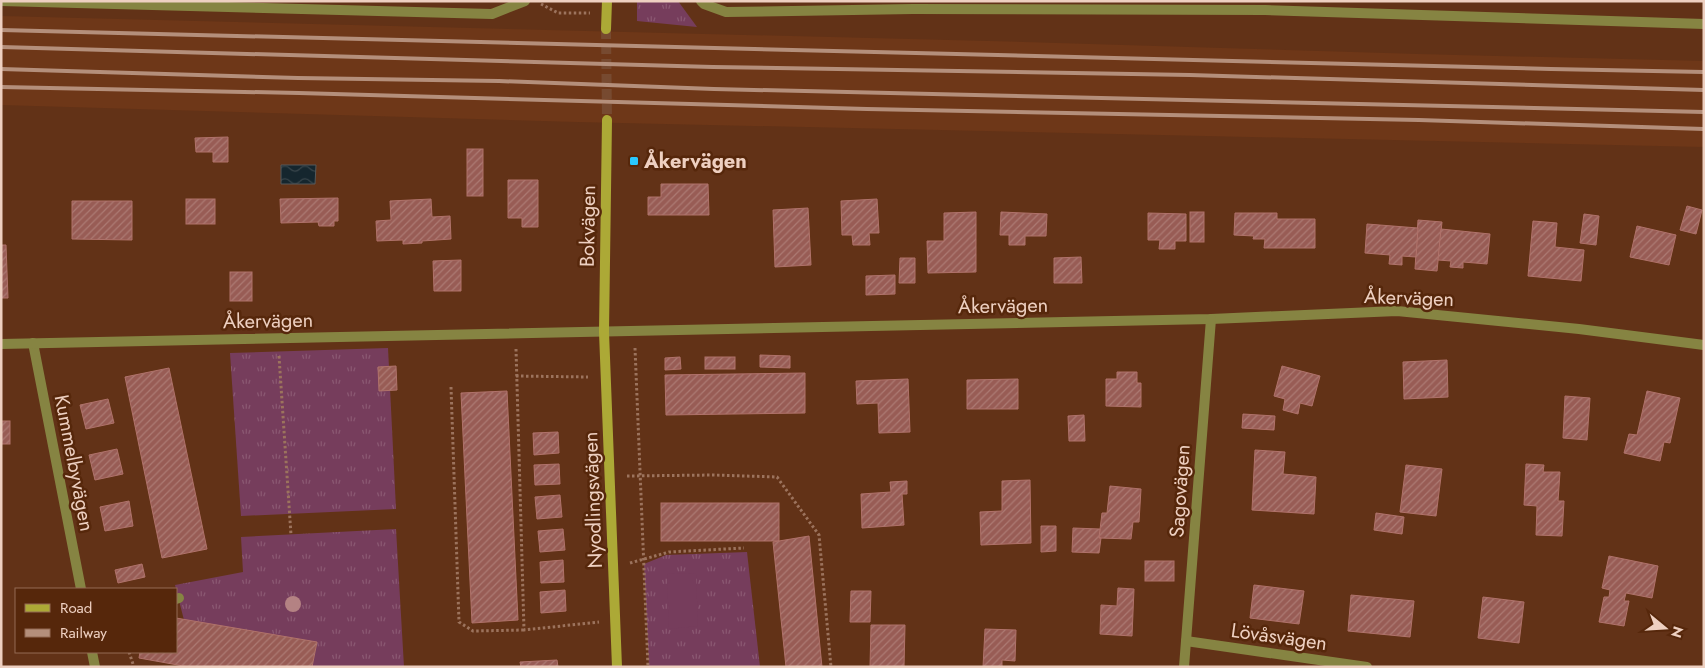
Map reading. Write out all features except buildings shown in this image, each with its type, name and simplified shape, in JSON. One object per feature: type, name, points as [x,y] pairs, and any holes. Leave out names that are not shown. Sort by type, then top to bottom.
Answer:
[{"type":"street","points":[[1,1],[492,14],[525,1]]},
{"type":"street","points":[[606,29],[607,1]]},
{"type":"street","points":[[702,1],[704,4],[726,12],[1276,6],[1704,24]]},
{"type":"street","name":"Bokvägen","points":[[604,332],[607,120]]},
{"type":"street","name":"Åkervägen","points":[[1,344],[1211,319],[1397,311],[1579,329],[1704,345]]},
{"type":"street","name":"Sagovägen","points":[[1184,667],[1211,319]]},
{"type":"street","name":"Nyodlingsvägen","points":[[604,332],[617,667]]},
{"type":"street","name":"Kummelbyvägen","points":[[33,343],[80,588]]},
{"type":"street","name":"Lövåsvägen","points":[[1186,641],[1367,667]]},
{"type":"street","points":[[92,653],[95,667]]},
{"type":"path","points":[[536,1],[558,13],[607,13]]},
{"type":"path","points":[[515,334],[524,630]]},
{"type":"path","points":[[278,338],[291,534]]},
{"type":"path","points":[[634,344],[648,667]]},
{"type":"path","points":[[516,376],[606,378]]},
{"type":"path","points":[[451,387],[459,622],[473,632],[524,630],[615,621]]},
{"type":"path","points":[[609,476],[714,475],[777,477],[819,535],[831,667]]},
{"type":"path","points":[[613,568],[669,552],[744,548]]},
{"type":"path","points":[[130,653],[134,667]]},
{"type":"shaded area","points":[[1,16],[1704,61],[1704,147],[577,122],[1,105]]},
{"type":"green space","points":[[637,1],[678,1],[697,27],[637,21]]},
{"type":"green space","points":[[388,348],[396,509],[241,516],[230,353]]},
{"type":"green space","points":[[396,529],[404,667],[312,667],[317,643],[184,620],[178,597],[178,588],[176,588],[175,585],[243,572],[241,537]]},
{"type":"green space","points":[[747,552],[760,667],[649,667],[644,564],[666,555]]},
{"type":"green space","points":[[696,573],[698,626],[669,629],[667,574]]},
{"type":"water","points":[[281,165],[316,165],[315,184],[281,184]]},
{"type":"tunnel","points":[[606,29],[607,120]]},
{"type":"railway","points":[[1,30],[1704,72]]},
{"type":"railway","points":[[1,47],[713,67],[1190,75],[1704,90]]},
{"type":"railway","points":[[1,69],[298,78],[499,81],[714,89],[1704,112]]},
{"type":"railway","points":[[1,87],[299,93],[867,109],[1419,120],[1704,129]]},
{"type":"place","name":"Åkervägen","points":[[634,161]]}]
